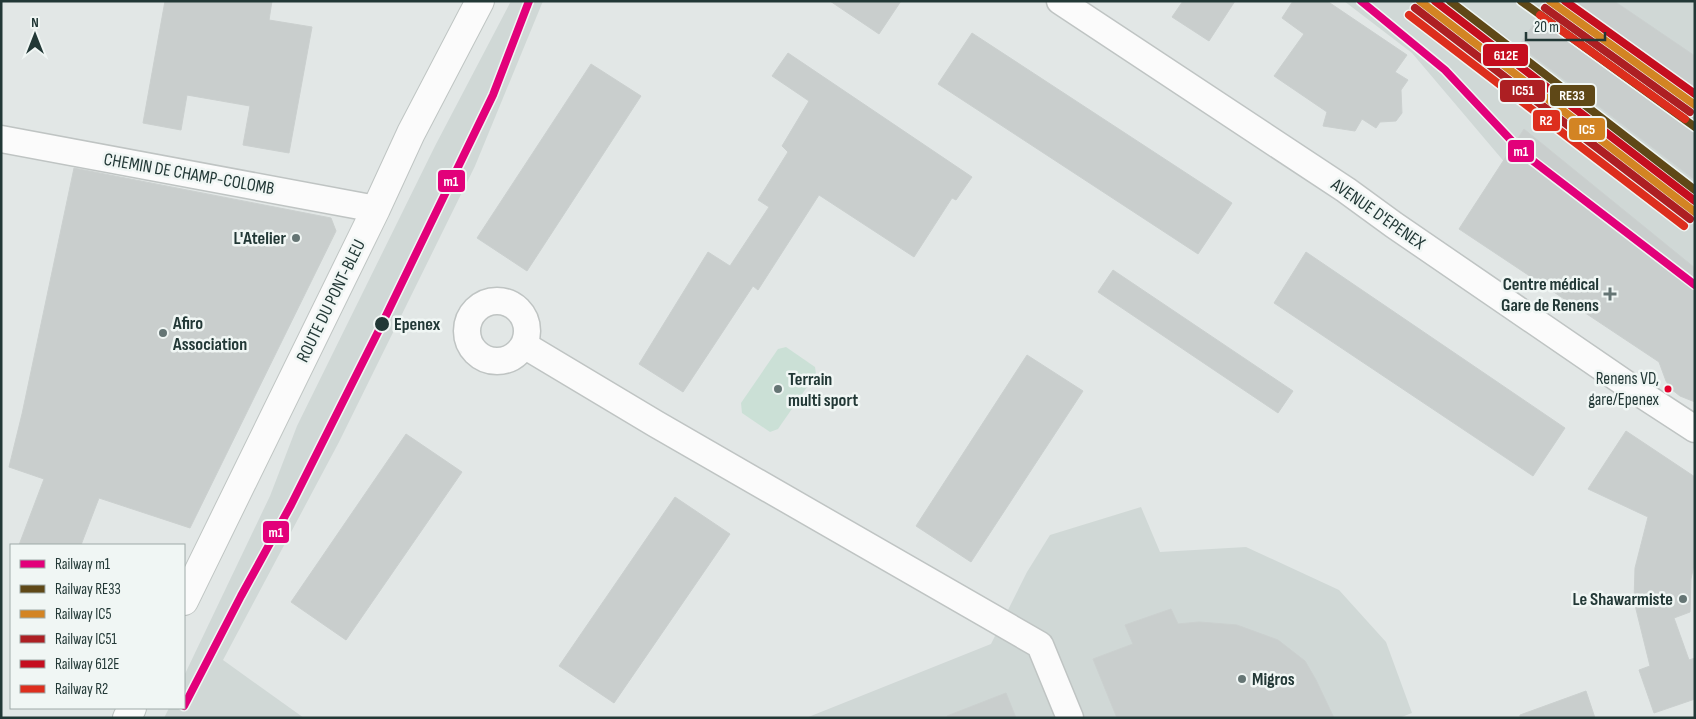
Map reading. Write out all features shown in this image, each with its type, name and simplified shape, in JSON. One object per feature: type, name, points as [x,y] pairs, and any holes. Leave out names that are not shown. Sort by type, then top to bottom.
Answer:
[{"type":"main road","name":"ROUTE DU PONT-BLEU","points":[[185,597],[193,561],[376,209],[411,133],[480,1]]},
{"type":"street","name":"AVENUE D'EPENEX","points":[[1060,1],[1346,190],[1632,388],[1695,428]]},
{"type":"street","name":"CHEMIN DE CHAMP-COLOMB","points":[[1,139],[376,209]]},
{"type":"street","points":[[524,345],[656,424],[1040,645],[1070,718]]},
{"type":"shaded area","points":[[511,1],[543,1],[475,166],[339,442],[223,660],[304,718],[164,718],[168,709],[185,709],[185,674],[270,496],[297,426],[435,146]]},
{"type":"shaded area","points":[[1344,1],[1695,1],[1695,344],[1534,197],[1412,53]]},
{"type":"shaded area","points":[[1141,507],[1160,552],[1246,547],[1339,590],[1386,642],[1412,713],[1399,718],[806,718],[991,644],[1027,572],[1050,535]]},
{"type":"green space","name":"Terrain multi sport","points":[[786,347],[815,367],[816,374],[778,429],[770,432],[742,413],[741,403],[778,349]]},
{"type":"building","points":[[165,1],[272,1],[269,20],[312,27],[289,153],[243,145],[250,106],[187,95],[181,130],[143,123]]},
{"type":"building","points":[[830,1],[901,1],[879,34]]},
{"type":"building","points":[[1183,1],[1235,1],[1209,41],[1172,17]]},
{"type":"building","points":[[1293,1],[1327,1],[1407,55],[1395,72],[1408,80],[1401,90],[1402,113],[1396,121],[1380,122],[1376,128],[1362,119],[1355,131],[1323,126],[1327,112],[1274,76],[1304,34],[1282,18]]},
{"type":"building","points":[[1550,1],[1614,1],[1695,56],[1695,180],[1519,45]]},
{"type":"building","points":[[972,33],[1232,203],[1198,254],[938,84]]},
{"type":"building","points":[[788,53],[972,177],[956,200],[952,198],[914,257],[819,195],[758,290],[753,286],[683,392],[639,364],[708,252],[730,266],[769,207],[758,200],[788,152],[782,146],[809,101],[772,76]]},
{"type":"building","points":[[591,64],[641,96],[527,271],[477,238]]},
{"type":"building","points":[[1524,129],[1695,268],[1695,402],[1680,396],[1671,389],[1659,362],[1459,229]]},
{"type":"building","name":"Afiro Association","points":[[74,168],[331,218],[336,231],[190,528],[99,498],[81,544],[19,544],[44,479],[9,467]]},
{"type":"building","points":[[1306,252],[1565,428],[1533,476],[1274,303]]},
{"type":"building","points":[[1113,270],[1293,391],[1278,413],[1098,292]]},
{"type":"building","points":[[1027,355],[1083,391],[971,562],[916,526]]},
{"type":"building","points":[[1626,431],[1695,477],[1695,560],[1691,579],[1690,612],[1674,618],[1689,660],[1695,658],[1695,699],[1654,713],[1639,670],[1650,666],[1634,601],[1635,568],[1648,517],[1588,489]]},
{"type":"building","points":[[406,434],[462,472],[346,640],[291,602]]},
{"type":"building","points":[[675,497],[730,534],[614,703],[559,666]]},
{"type":"building","points":[[1171,609],[1178,624],[1199,622],[1237,625],[1278,640],[1305,661],[1334,718],[1117,718],[1093,659],[1133,644],[1125,625]]},
{"type":"building","points":[[1586,691],[1595,718],[1520,718],[1520,715]]},
{"type":"building","points":[[1006,693],[1016,718],[947,718],[947,716]]},
{"type":"rail line","name":"m1","points":[[185,704],[291,505],[379,330],[493,95],[529,1]]},
{"type":"rail line","name":"m1","points":[[1361,1],[1445,70],[1524,154],[1695,285]]},
{"type":"rail line","name":"IC5","points":[[1420,1],[1695,212]]},
{"type":"rail line","name":"612E","points":[[1435,1],[1695,201]]},
{"type":"rail line","name":"RE33","points":[[1450,1],[1695,190]]},
{"type":"rail line","name":"RE33","points":[[1521,1],[1695,127]]},
{"type":"rail line","name":"IC5","points":[[1550,1],[1695,105]]},
{"type":"rail line","name":"612E","points":[[1565,1],[1695,94]]},
{"type":"rail line","name":"IC51","points":[[1415,8],[1690,219]]},
{"type":"rail line","name":"IC51","points":[[1545,8],[1690,112]]},
{"type":"rail line","name":"R2","points":[[1409,15],[1684,226]]},
{"type":"rail line","name":"R2","points":[[1540,15],[1685,119]]},
{"type":"place","name":"L'Atelier","points":[[296,238]]},
{"type":"place","name":"Centre médical Gare de Renens","points":[[1610,294]]},
{"type":"place","name":"Epenex","points":[[382,324]]},
{"type":"place","name":"Afiro Association","points":[[163,333]]},
{"type":"place","name":"Terrain multi sport","points":[[778,389]]},
{"type":"place","name":"Renens VD, gare/Epenex","points":[[1668,389]]},
{"type":"place","name":"Le Shawarmiste","points":[[1683,599]]},
{"type":"place","name":"Migros","points":[[1242,679]]}]
